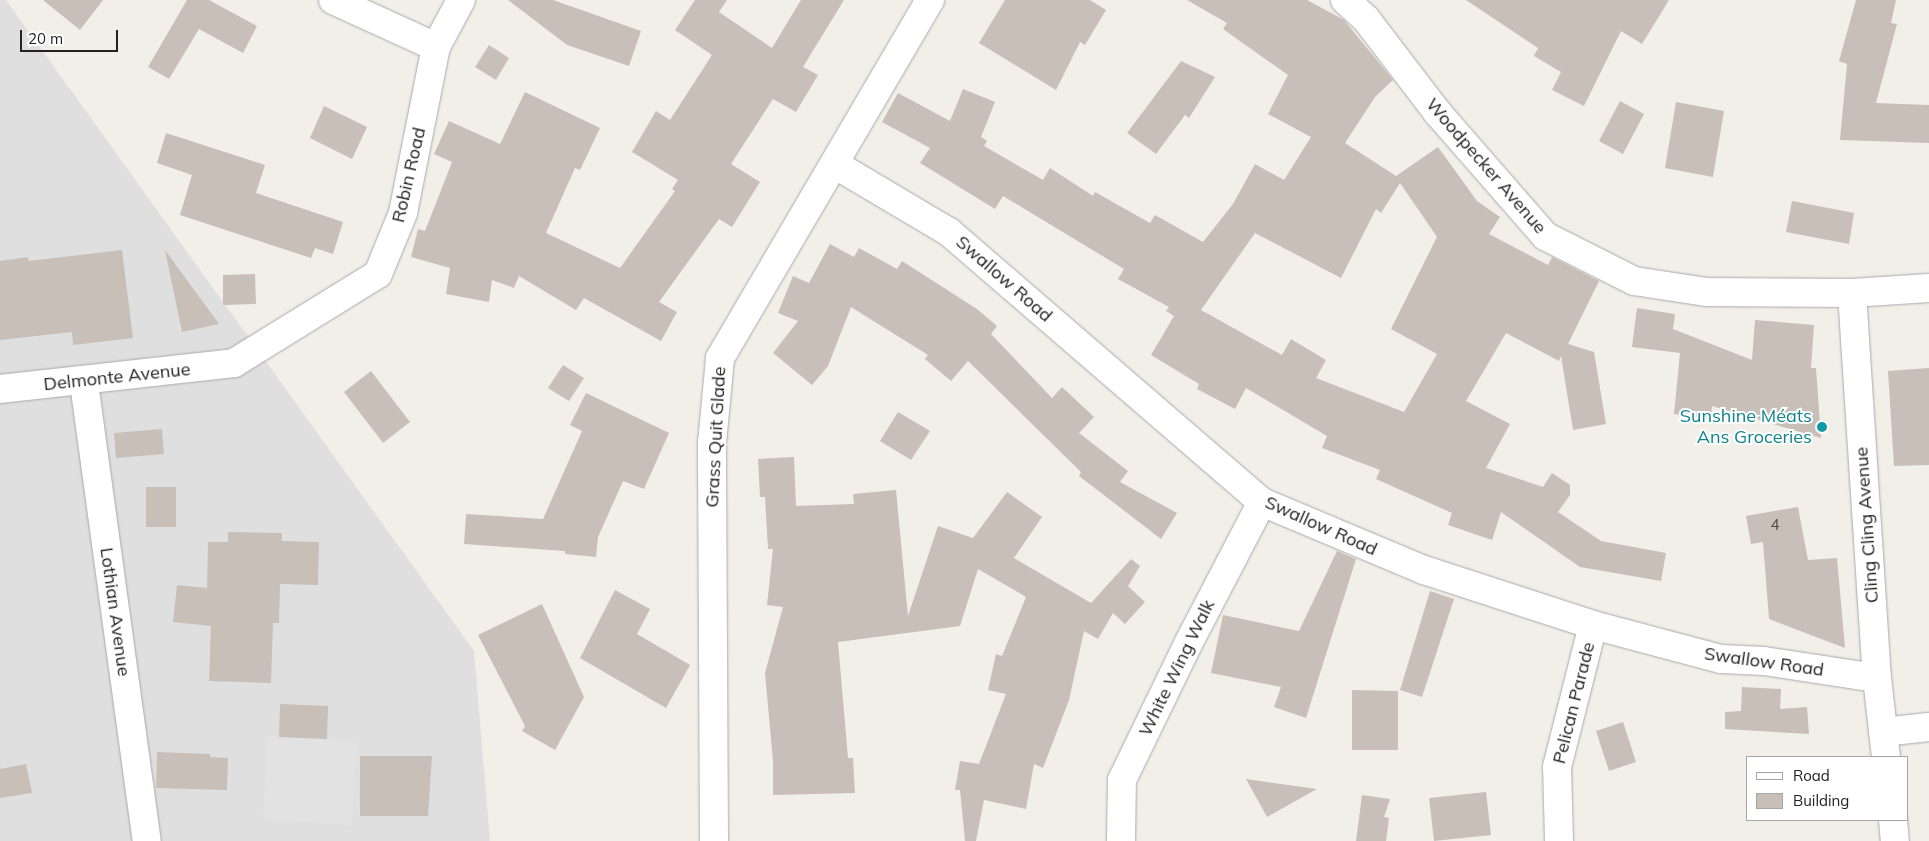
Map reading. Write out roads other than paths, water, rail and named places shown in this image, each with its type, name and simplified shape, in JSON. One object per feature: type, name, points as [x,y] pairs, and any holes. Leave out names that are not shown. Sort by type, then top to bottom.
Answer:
[{"type":"street","points":[[333,0],[436,47]]},
{"type":"street","name":"Robin Road","points":[[234,364],[378,274],[403,213],[436,47],[461,0]]},
{"type":"street","name":"Grass Quit Glade","points":[[714,841],[712,443],[720,358],[836,165],[930,0]]},
{"type":"street","name":"Woodpecker Avenue","points":[[1345,0],[1366,19],[1436,112],[1544,236],[1634,281],[1708,292],[1852,293],[1929,288]]},
{"type":"street","name":"Swallow Road","points":[[836,165],[949,232],[1262,502],[1424,570],[1593,625],[1721,658],[1764,661],[1877,678]]},
{"type":"street","name":"Cling Cling Avenue","points":[[1852,293],[1877,678],[1885,744]]},
{"type":"street","name":"Delmonte Avenue","points":[[0,390],[84,383],[234,364]]},
{"type":"street","name":"Lothian Avenue","points":[[84,383],[147,841]]},
{"type":"street","name":"White Wing Walk","points":[[1120,841],[1122,780],[1189,642],[1262,502]]},
{"type":"street","name":"Pelican Parade","points":[[1559,841],[1557,767],[1593,625]]},
{"type":"street","points":[[1885,744],[1929,727]]},
{"type":"street","points":[[1893,821],[1895,841]]},
{"type":"place","name":"Sunshine Méats Ans Groceries","points":[[1822,427]]}]
